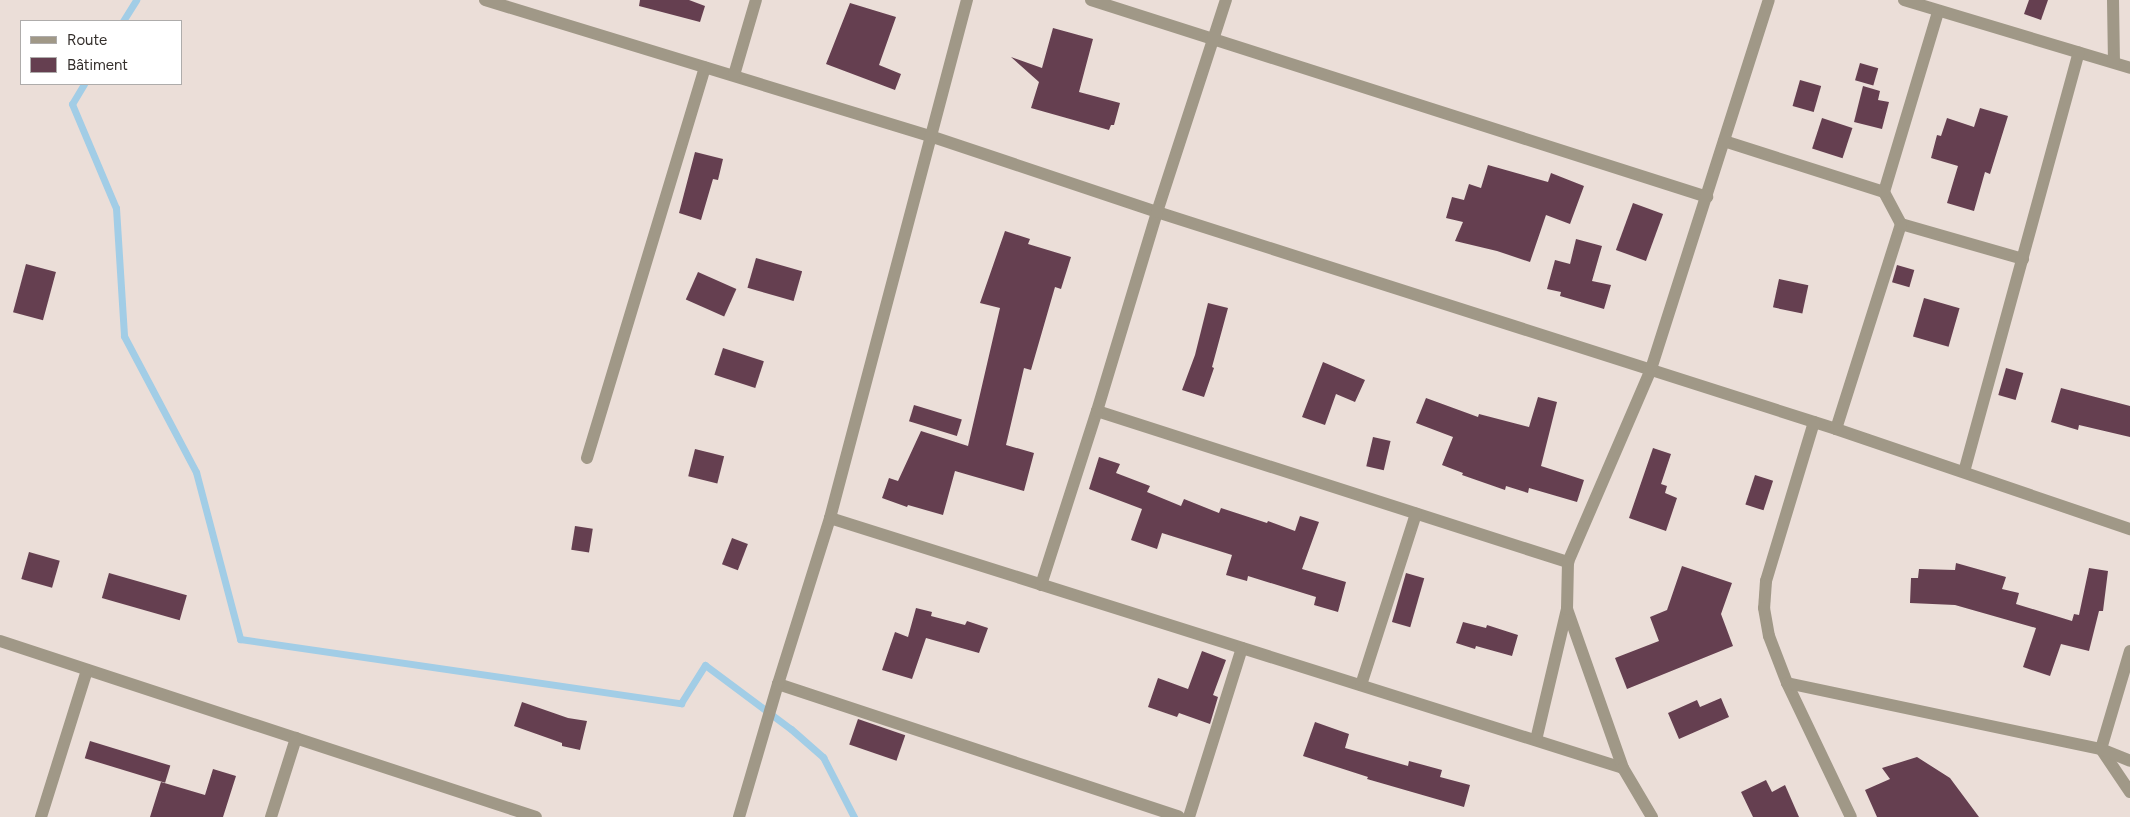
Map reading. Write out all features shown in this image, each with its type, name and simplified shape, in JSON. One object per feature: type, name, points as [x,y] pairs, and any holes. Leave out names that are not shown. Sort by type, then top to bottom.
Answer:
[{"type":"street","points":[[485,0],[526,6],[705,67],[930,136],[1157,212],[1836,429],[2130,529]]},
{"type":"street","points":[[734,75],[756,0]]},
{"type":"street","points":[[739,817],[830,518],[967,0]]},
{"type":"street","points":[[1091,0],[1213,41],[1707,198]]},
{"type":"street","points":[[1041,585],[1097,411],[1157,212],[1226,0]]},
{"type":"street","points":[[1536,740],[1567,609],[1568,562],[1651,369],[1769,0]]},
{"type":"street","points":[[1904,0],[1938,12],[2130,68]]},
{"type":"street","points":[[2113,0],[2114,62]]},
{"type":"street","points":[[1884,192],[1938,12]]},
{"type":"street","points":[[1964,472],[2080,52]]},
{"type":"street","points":[[587,458],[705,67]]},
{"type":"street","points":[[1724,141],[1884,192],[1901,224],[1836,429]]},
{"type":"street","points":[[1901,224],[2022,259]]},
{"type":"street","points":[[1097,411],[1568,562]]},
{"type":"street","points":[[1814,422],[1766,581],[1764,608],[1769,636],[1787,683],[1851,817]]},
{"type":"street","points":[[1361,685],[1416,514]]},
{"type":"street","points":[[830,518],[1623,768]]},
{"type":"street","points":[[1567,609],[1623,768],[1652,817]]},
{"type":"street","points":[[0,641],[536,817]]},
{"type":"street","points":[[1189,817],[1242,648]]},
{"type":"street","points":[[2101,749],[2130,651]]},
{"type":"street","points":[[41,817],[86,670]]},
{"type":"street","points":[[1787,683],[2101,749],[2130,761]]},
{"type":"street","points":[[778,684],[1180,817]]},
{"type":"street","points":[[271,817],[296,738]]},
{"type":"street","points":[[2101,749],[2130,792]]},
{"type":"building","points":[[640,0],[689,0],[705,6],[700,22],[639,6]]},
{"type":"building","points":[[2029,0],[2048,0],[2041,20],[2024,14]]},
{"type":"building","points":[[850,3],[896,17],[879,65],[901,74],[895,90],[826,64]]},
{"type":"building","points":[[1053,28],[1093,39],[1079,92],[1120,103],[1114,125],[1111,125],[1109,130],[1031,108],[1039,82],[1011,57],[1042,68]]},
{"type":"building","points":[[1860,63],[1878,68],[1873,86],[1855,80]]},
{"type":"building","points":[[1800,80],[1821,86],[1814,112],[1793,106]]},
{"type":"building","points":[[1863,86],[1880,91],[1878,100],[1889,102],[1882,129],[1854,122]]},
{"type":"building","points":[[1980,108],[2008,116],[1990,174],[1985,172],[1974,211],[1947,203],[1958,166],[1931,158],[1937,135],[1941,136],[1947,118],[1974,127]]},
{"type":"building","points":[[1822,118],[1852,128],[1843,158],[1812,148]]},
{"type":"building","points":[[695,152],[723,159],[718,180],[713,179],[701,220],[679,213]]},
{"type":"building","points":[[1488,165],[1548,182],[1551,173],[1584,186],[1570,224],[1546,215],[1530,262],[1497,251],[1455,241],[1463,222],[1446,218],[1452,197],[1464,200],[1469,184],[1481,188]]},
{"type":"building","points":[[1633,203],[1663,214],[1646,261],[1616,250]]},
{"type":"building","points":[[1005,231],[1030,239],[1028,244],[1071,257],[1061,289],[1055,287],[1031,370],[1024,368],[1006,445],[1034,453],[1024,491],[955,471],[943,515],[908,505],[907,507],[882,498],[889,478],[898,481],[921,431],[968,446],[1000,308],[980,303]]},
{"type":"building","points":[[1576,239],[1602,246],[1592,281],[1611,285],[1604,309],[1560,296],[1561,292],[1547,289],[1555,260],[1570,264]]},
{"type":"building","points":[[756,258],[802,271],[794,301],[747,288]]},
{"type":"building","points":[[26,264],[56,272],[43,320],[13,312]]},
{"type":"building","points":[[1897,265],[1914,270],[1909,287],[1892,282]]},
{"type":"building","points":[[698,272],[736,289],[724,316],[686,299]]},
{"type":"building","points":[[1779,279],[1808,285],[1802,314],[1773,307]]},
{"type":"building","points":[[1924,298],[1960,308],[1949,347],[1913,336]]},
{"type":"building","points":[[1208,303],[1228,308],[1212,367],[1214,368],[1204,397],[1182,390],[1195,355]]},
{"type":"building","points":[[723,348],[764,361],[755,388],[714,375]]},
{"type":"building","points":[[1323,362],[1365,380],[1355,402],[1336,394],[1325,425],[1302,417]]},
{"type":"building","points":[[2006,368],[2023,373],[2016,400],[1998,395]]},
{"type":"building","points":[[2061,388],[2130,406],[2130,437],[2079,425],[2078,430],[2051,422]]},
{"type":"building","points":[[1538,397],[1557,402],[1541,466],[1584,480],[1577,502],[1529,488],[1528,493],[1506,486],[1505,490],[1462,475],[1463,473],[1442,465],[1453,437],[1416,423],[1426,398],[1478,417],[1479,414],[1529,427]]},
{"type":"building","points":[[914,405],[962,420],[957,436],[909,421]]},
{"type":"building","points":[[1373,437],[1391,441],[1384,470],[1366,466]]},
{"type":"building","points":[[1653,448],[1671,454],[1661,484],[1667,486],[1665,493],[1677,498],[1666,531],[1629,518]]},
{"type":"building","points":[[695,449],[724,456],[717,483],[688,476]]},
{"type":"building","points":[[1099,457],[1120,464],[1116,473],[1150,486],[1147,492],[1181,506],[1184,499],[1219,513],[1221,508],[1267,523],[1268,521],[1295,531],[1300,516],[1319,522],[1302,569],[1346,582],[1338,612],[1314,605],[1316,597],[1248,576],[1247,581],[1226,575],[1232,555],[1162,533],[1157,549],[1131,540],[1142,509],[1089,489]]},
{"type":"building","points":[[1755,475],[1773,481],[1763,510],[1745,504]]},
{"type":"building","points":[[575,526],[593,529],[589,553],[571,550]]},
{"type":"building","points":[[732,538],[748,544],[738,570],[722,564]]},
{"type":"building","points":[[29,552],[60,561],[52,588],[21,579]]},
{"type":"building","points":[[1956,563],[2006,577],[2002,589],[2019,593],[2016,604],[2072,621],[2074,614],[2079,615],[2089,568],[2108,571],[2103,611],[2099,611],[2089,651],[2061,644],[2050,676],[2023,667],[2036,628],[1955,605],[1910,603],[1911,578],[1918,578],[1919,569],[1955,570]]},
{"type":"building","points":[[1682,566],[1732,583],[1721,614],[1733,646],[1627,689],[1615,658],[1659,641],[1650,617],[1667,610]]},
{"type":"building","points":[[109,573],[187,595],[180,620],[102,598]]},
{"type":"building","points":[[1406,573],[1424,578],[1410,627],[1392,622]]},
{"type":"building","points":[[916,608],[932,612],[931,616],[965,625],[967,621],[988,628],[979,653],[926,638],[912,679],[882,670],[895,632],[908,637]]},
{"type":"building","points":[[1463,622],[1486,628],[1487,625],[1518,635],[1512,656],[1476,646],[1475,649],[1456,643]]},
{"type":"building","points":[[1202,651],[1226,660],[1213,695],[1218,697],[1210,724],[1179,713],[1177,717],[1148,707],[1158,678],[1188,689]]},
{"type":"building","points":[[1721,698],[1729,717],[1679,739],[1668,713],[1697,700],[1700,707]]},
{"type":"building","points":[[522,702],[568,718],[587,721],[580,750],[562,746],[562,743],[514,726]]},
{"type":"building","points":[[858,719],[905,735],[896,761],[849,745]]},
{"type":"building","points":[[1315,722],[1349,734],[1345,748],[1408,766],[1409,761],[1442,770],[1440,777],[1470,785],[1464,807],[1367,779],[1368,777],[1303,756]]},
{"type":"building","points":[[90,741],[170,766],[165,783],[85,758]]},
{"type":"building","points":[[1917,757],[1950,778],[1979,817],[1877,817],[1865,790],[1890,779],[1882,768]]},
{"type":"building","points":[[213,769],[236,776],[223,817],[150,817],[161,782],[205,795]]},
{"type":"building","points":[[1766,780],[1772,792],[1785,785],[1799,817],[1753,817],[1741,792]]},
{"type":"waterway","points":[[124,20],[136,0]]},
{"type":"waterway","points":[[83,85],[72,104],[116,208],[124,336],[196,472],[240,639],[681,703],[705,665],[791,729],[823,757],[854,817]]}]
